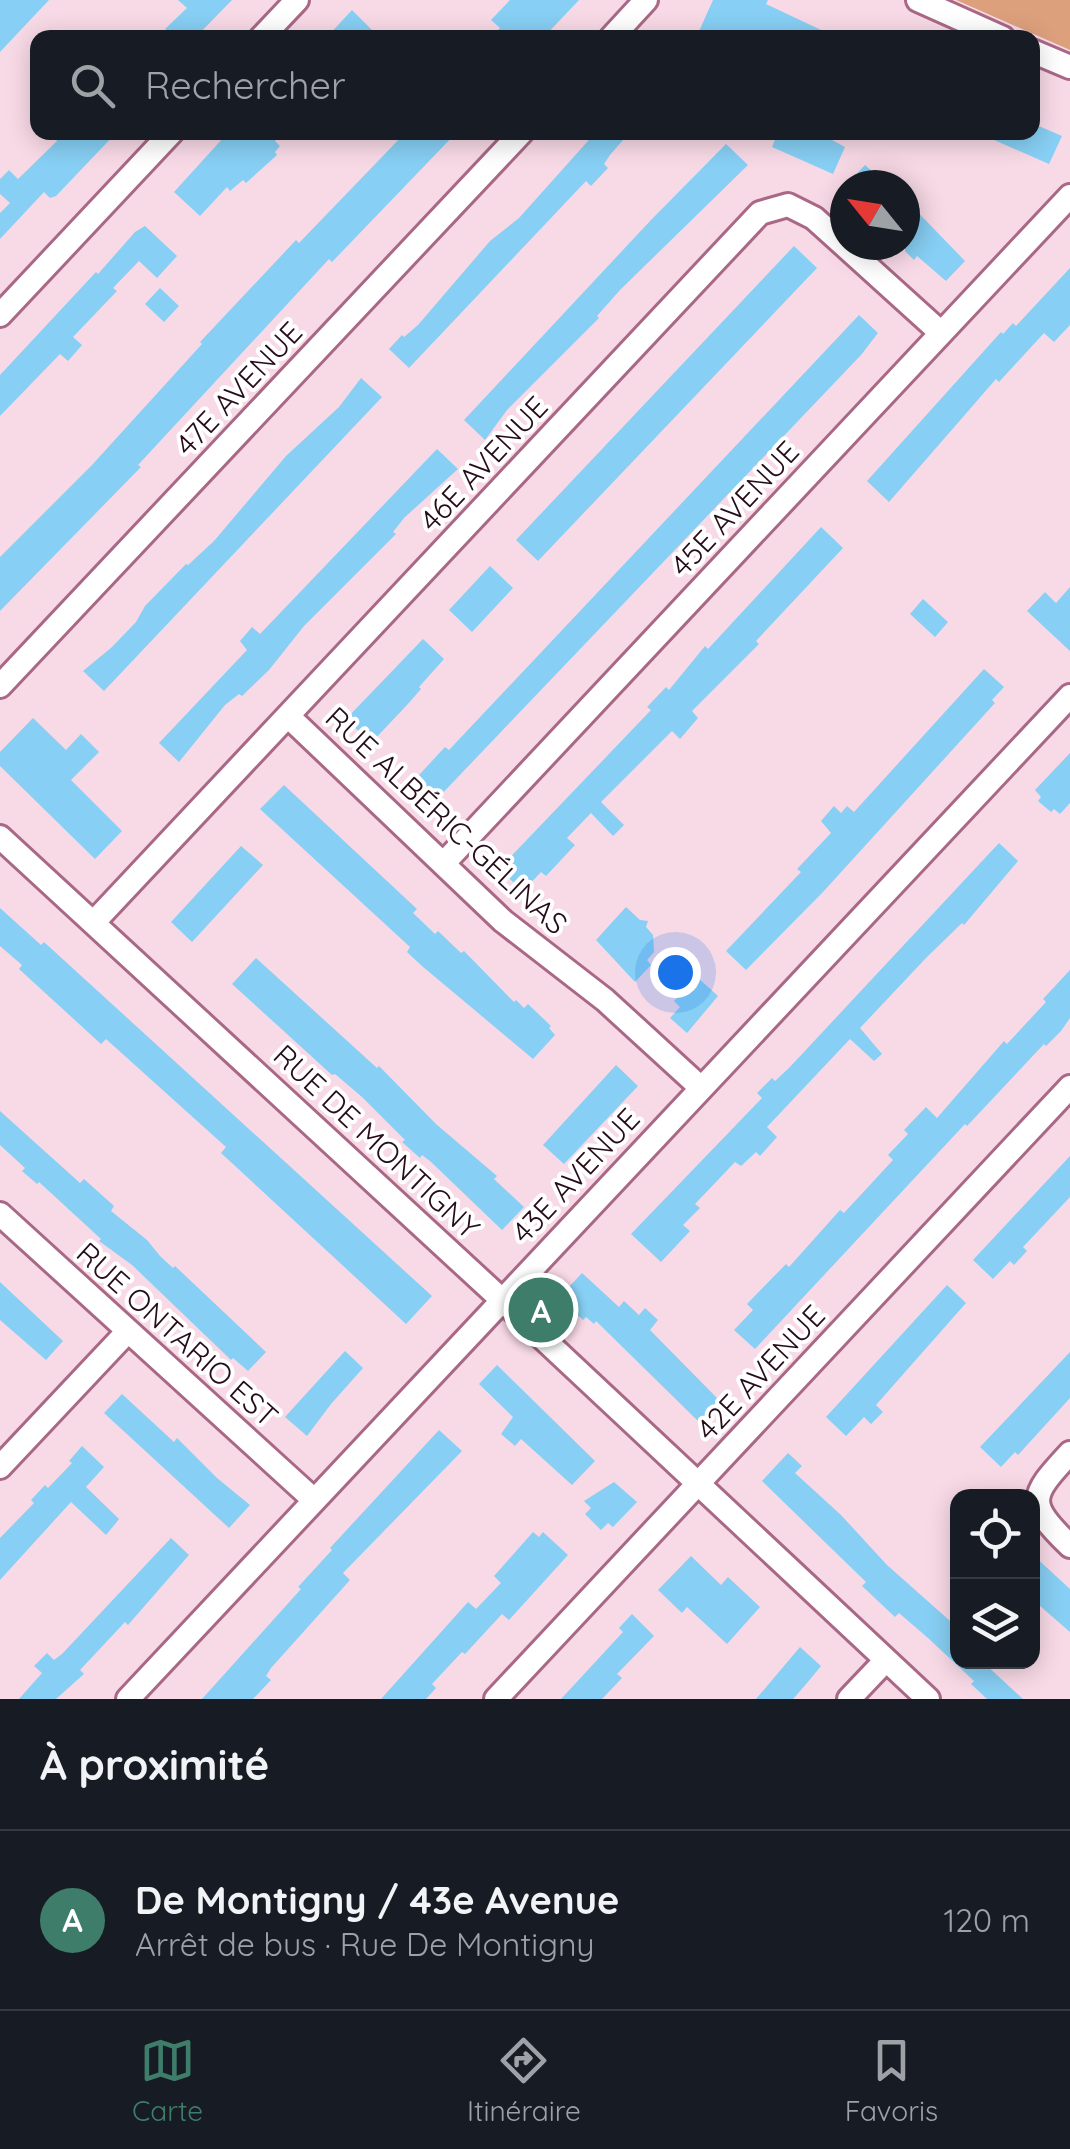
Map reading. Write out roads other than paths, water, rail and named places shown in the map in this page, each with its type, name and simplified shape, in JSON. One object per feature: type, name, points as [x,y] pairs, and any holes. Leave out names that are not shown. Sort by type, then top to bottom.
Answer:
[{"type":"street","points":[[269,30],[297,0]]},
{"type":"street","points":[[618,30],[646,0]]},
{"type":"street","points":[[918,0],[985,30]]},
{"type":"street","points":[[1040,54],[1070,67]]},
{"type":"street","points":[[0,314],[164,140]]},
{"type":"street","name":"47E AVENUE","points":[[0,686],[514,140]]},
{"type":"street","name":"45E AVENUE","points":[[443,864],[1070,196]]},
{"type":"street","name":"46E AVENUE","points":[[94,922],[760,213],[788,205],[814,218],[940,332]]},
{"type":"street","name":"43E AVENUE","points":[[128,1699],[700,1087],[1066,707]]},
{"type":"street","name":"RUE ALBÉRIC-GÉLINAS","points":[[288,716],[503,921],[605,1000],[700,1087]]},
{"type":"street","name":"RUE DE MONTIGNY","points":[[0,837],[928,1699]]},
{"type":"street","name":"42E AVENUE","points":[[496,1699],[1070,1087]]},
{"type":"street","name":"RUE ONTARIO EST","points":[[0,1214],[314,1500]]},
{"type":"street","points":[[0,1466],[128,1331]]},
{"type":"street","points":[[1070,1453],[1039,1491],[1037,1507],[1044,1521],[1070,1546]]},
{"type":"street","points":[[849,1699],[886,1660]]},
{"type":"place","name":"De Montigny / 43e Avenue","points":[[541,1310]]}]
